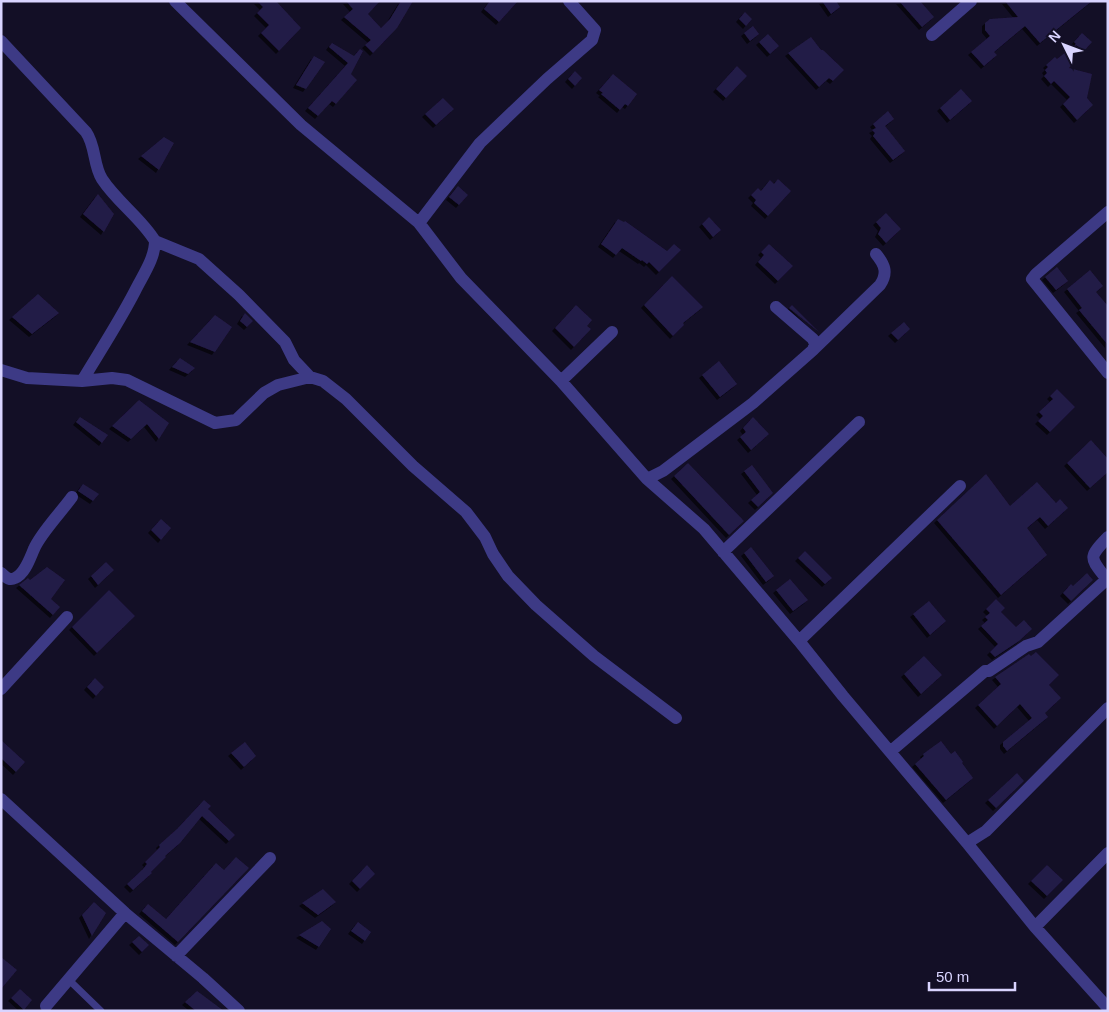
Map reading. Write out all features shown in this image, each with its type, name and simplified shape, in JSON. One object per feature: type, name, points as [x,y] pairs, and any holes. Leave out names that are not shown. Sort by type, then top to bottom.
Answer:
[{"type":"street","points":[[175,1],[301,125],[419,223],[461,278],[561,380],[647,479],[704,529],[968,843],[1035,927],[1108,1008]]},
{"type":"street","points":[[419,223],[480,143],[547,79],[592,40],[595,30],[569,1]]},
{"type":"street","points":[[932,35],[970,1]]},
{"type":"street","points":[[1,41],[86,132],[92,142],[96,166],[104,181],[155,241],[199,259],[239,295],[285,342],[294,360],[310,377],[323,381],[346,400],[413,466],[466,512],[485,537],[493,554],[508,576],[536,605],[594,656],[676,718]]},
{"type":"street","points":[[1108,212],[1032,279],[1108,373]]},
{"type":"street","points":[[82,381],[114,331],[147,269],[155,249],[155,241]]},
{"type":"street","points":[[647,479],[663,471],[745,409],[813,350],[880,285],[884,279],[886,269],[876,254]]},
{"type":"street","points":[[776,306],[813,339],[815,344],[813,350]]},
{"type":"street","points":[[561,380],[612,332]]},
{"type":"street","points":[[1,370],[27,378],[82,381],[112,378],[127,380],[215,423],[236,420],[264,392],[278,385],[310,377]]},
{"type":"street","points":[[723,552],[859,422]]},
{"type":"street","points":[[799,641],[960,486]]},
{"type":"street","points":[[1,574],[13,580],[18,576],[30,560],[34,547],[72,497]]},
{"type":"street","points":[[891,751],[985,671],[989,671],[1026,646],[1038,642],[1107,581],[1092,558],[1093,554],[1108,536]]},
{"type":"street","points":[[1,689],[67,618]]},
{"type":"street","points":[[968,843],[986,831],[1108,708]]},
{"type":"street","points":[[1,799],[125,913],[239,1011]]},
{"type":"street","points":[[1035,927],[1108,853]]},
{"type":"street","points":[[176,956],[270,858]]},
{"type":"street","points":[[46,1006],[125,913]]},
{"type":"lane","points":[[69,980],[101,1011]]},
{"type":"building","points":[[257,1],[276,1],[301,28],[279,51],[261,33],[269,25],[257,13],[263,7]]},
{"type":"building","points":[[346,1],[380,1],[368,14],[381,28],[390,19],[401,1],[413,1],[397,28],[373,53],[365,45],[371,40],[344,17],[353,9]]},
{"type":"building","points":[[490,1],[518,1],[499,22],[484,9]]},
{"type":"building","points":[[822,1],[836,1],[840,7],[831,14]]},
{"type":"building","points":[[899,1],[920,1],[934,17],[922,27]]},
{"type":"building","points":[[1005,1],[1092,1],[1040,43],[1025,26],[994,52],[997,55],[984,66],[971,52],[990,36],[985,30],[985,23],[990,19],[1018,17]]},
{"type":"building","points":[[745,12],[752,19],[746,26],[739,19]]},
{"type":"building","points":[[753,26],[759,34],[750,41],[744,33]]},
{"type":"building","points":[[1082,33],[1092,42],[1084,51],[1076,45],[1073,63],[1069,68],[1092,74],[1087,98],[1093,105],[1077,120],[1063,104],[1070,97],[1054,81],[1051,84],[1044,76],[1047,73],[1045,70],[1048,67],[1046,65],[1076,44],[1074,42]]},
{"type":"building","points":[[768,34],[779,46],[770,54],[759,42]]},
{"type":"building","points":[[811,37],[821,50],[844,70],[833,81],[829,78],[819,87],[788,53]]},
{"type":"building","points":[[332,43],[354,56],[360,49],[363,51],[351,74],[357,80],[336,104],[332,101],[318,116],[308,108],[348,63],[329,47]]},
{"type":"building","points":[[314,56],[325,62],[306,89],[296,85]]},
{"type":"building","points":[[737,66],[747,76],[726,98],[716,89]]},
{"type":"building","points":[[575,71],[582,78],[575,86],[568,79]]},
{"type":"building","points":[[613,74],[637,94],[628,106],[625,104],[620,110],[601,94],[603,93],[599,90]]},
{"type":"building","points":[[961,89],[972,101],[950,120],[940,108]]},
{"type":"building","points":[[443,98],[454,109],[436,125],[425,114]]},
{"type":"building","points":[[888,111],[894,119],[885,126],[905,151],[893,160],[873,136],[875,133],[872,130],[876,128],[873,124]]},
{"type":"building","points":[[164,137],[174,143],[159,170],[141,156]]},
{"type":"building","points":[[778,179],[791,191],[768,216],[754,203],[756,200],[751,195],[758,188],[761,191],[770,180],[774,184]]},
{"type":"building","points":[[458,186],[468,195],[459,205],[449,197]]},
{"type":"building","points":[[98,194],[114,214],[104,232],[83,214]]},
{"type":"building","points":[[886,213],[901,229],[886,243],[878,234],[881,228],[876,222]]},
{"type":"building","points":[[709,217],[721,230],[713,237],[702,224]]},
{"type":"building","points":[[618,219],[625,221],[667,251],[674,244],[681,250],[659,272],[649,262],[647,264],[641,261],[622,248],[616,255],[601,244]]},
{"type":"building","points":[[769,244],[793,266],[778,281],[758,262],[764,255],[761,252]]},
{"type":"building","points":[[1057,267],[1068,281],[1056,290],[1045,277]]},
{"type":"building","points":[[1090,270],[1103,286],[1096,292],[1108,306],[1108,345],[1079,310],[1082,308],[1067,289]]},
{"type":"building","points":[[672,276],[703,307],[683,323],[684,325],[673,336],[644,305]]},
{"type":"building","points":[[38,294],[59,313],[32,334],[12,317]]},
{"type":"building","points":[[576,305],[592,320],[587,326],[591,329],[574,347],[555,328]]},
{"type":"building","points":[[792,305],[819,332],[789,308]]},
{"type":"building","points":[[245,313],[253,321],[247,327],[240,321]]},
{"type":"building","points":[[215,315],[232,327],[215,352],[190,342]]},
{"type":"building","points":[[904,322],[910,329],[898,340],[891,333]]},
{"type":"building","points":[[180,358],[195,368],[188,374],[172,367]]},
{"type":"building","points":[[719,361],[737,384],[720,397],[702,375]]},
{"type":"building","points":[[1057,389],[1075,407],[1050,432],[1038,421],[1043,416],[1039,412],[1053,399],[1050,396]]},
{"type":"building","points":[[139,400],[169,423],[159,439],[147,424],[131,439],[112,426]]},
{"type":"building","points":[[80,417],[108,435],[102,443],[76,422]]},
{"type":"building","points":[[753,417],[769,434],[751,450],[740,437],[746,432],[743,428]]},
{"type":"building","points":[[1091,440],[1108,459],[1108,472],[1090,488],[1067,463]]},
{"type":"building","points":[[688,463],[744,521],[729,535],[674,476]]},
{"type":"building","points":[[752,465],[773,493],[758,507],[751,500],[760,492],[744,471]]},
{"type":"building","points":[[986,474],[1010,506],[1037,482],[1056,503],[1060,499],[1068,508],[1048,526],[1040,517],[1027,528],[1047,555],[1001,595],[937,520]]},
{"type":"building","points":[[83,484],[99,494],[93,501],[78,491]]},
{"type":"building","points":[[161,519],[171,528],[161,540],[151,530]]},
{"type":"building","points":[[751,547],[774,576],[766,582],[744,553]]},
{"type":"building","points":[[805,551],[832,578],[825,584],[798,558]]},
{"type":"building","points":[[106,562],[114,570],[98,585],[91,576]]},
{"type":"building","points":[[47,567],[65,580],[51,599],[60,607],[53,615],[19,585],[28,578],[30,580]]},
{"type":"building","points":[[1087,573],[1093,580],[1071,601],[1063,593],[1071,584],[1073,586]]},
{"type":"building","points":[[790,579],[808,600],[793,611],[776,590]]},
{"type":"building","points":[[109,590],[135,616],[97,653],[72,627]]},
{"type":"building","points":[[996,599],[1005,608],[1001,612],[1016,627],[1024,620],[1032,629],[1019,641],[995,657],[990,652],[998,644],[981,626],[988,620],[985,617],[990,613],[986,609]]},
{"type":"building","points":[[929,601],[946,621],[930,635],[913,614]]},
{"type":"building","points":[[1036,652],[1059,675],[1049,685],[1061,698],[1045,713],[1048,717],[1007,751],[1003,746],[1003,742],[1032,718],[1020,704],[997,726],[978,705],[1001,684],[995,677],[1029,654],[1031,656]]},
{"type":"building","points":[[924,656],[942,675],[921,694],[904,674]]},
{"type":"building","points":[[95,678],[104,687],[96,696],[87,687]]},
{"type":"building","points":[[1,740],[25,762],[16,772],[1,758]]},
{"type":"building","points":[[941,741],[951,754],[955,751],[973,778],[946,800],[915,764],[924,756],[923,754]]},
{"type":"building","points":[[245,742],[256,756],[244,767],[231,753]]},
{"type":"building","points":[[1017,773],[1024,781],[996,808],[988,800]]},
{"type":"building","points":[[204,800],[211,806],[208,809],[235,835],[229,841],[202,816],[180,843],[133,890],[127,884],[143,869],[147,864],[145,862],[160,847],[159,845]]},
{"type":"building","points":[[236,857],[249,868],[178,942],[142,911],[148,904],[166,919],[216,863],[224,870]]},
{"type":"building","points":[[367,865],[375,874],[360,889],[352,881]]},
{"type":"building","points":[[1047,865],[1063,880],[1047,896],[1031,881]]},
{"type":"building","points":[[323,889],[336,902],[318,915],[302,903]]},
{"type":"building","points":[[94,902],[106,913],[92,936],[82,915]]},
{"type":"building","points":[[322,921],[331,929],[319,947],[299,935]]},
{"type":"building","points":[[358,922],[371,932],[365,941],[351,931]]},
{"type":"building","points":[[139,936],[149,945],[142,952],[132,942]]},
{"type":"building","points":[[1,957],[17,970],[1,989]]},
{"type":"building","points":[[20,989],[32,1000],[24,1010],[11,998]]},
{"type":"building","points":[[197,991],[224,1011],[196,1011],[185,1002]]}]
